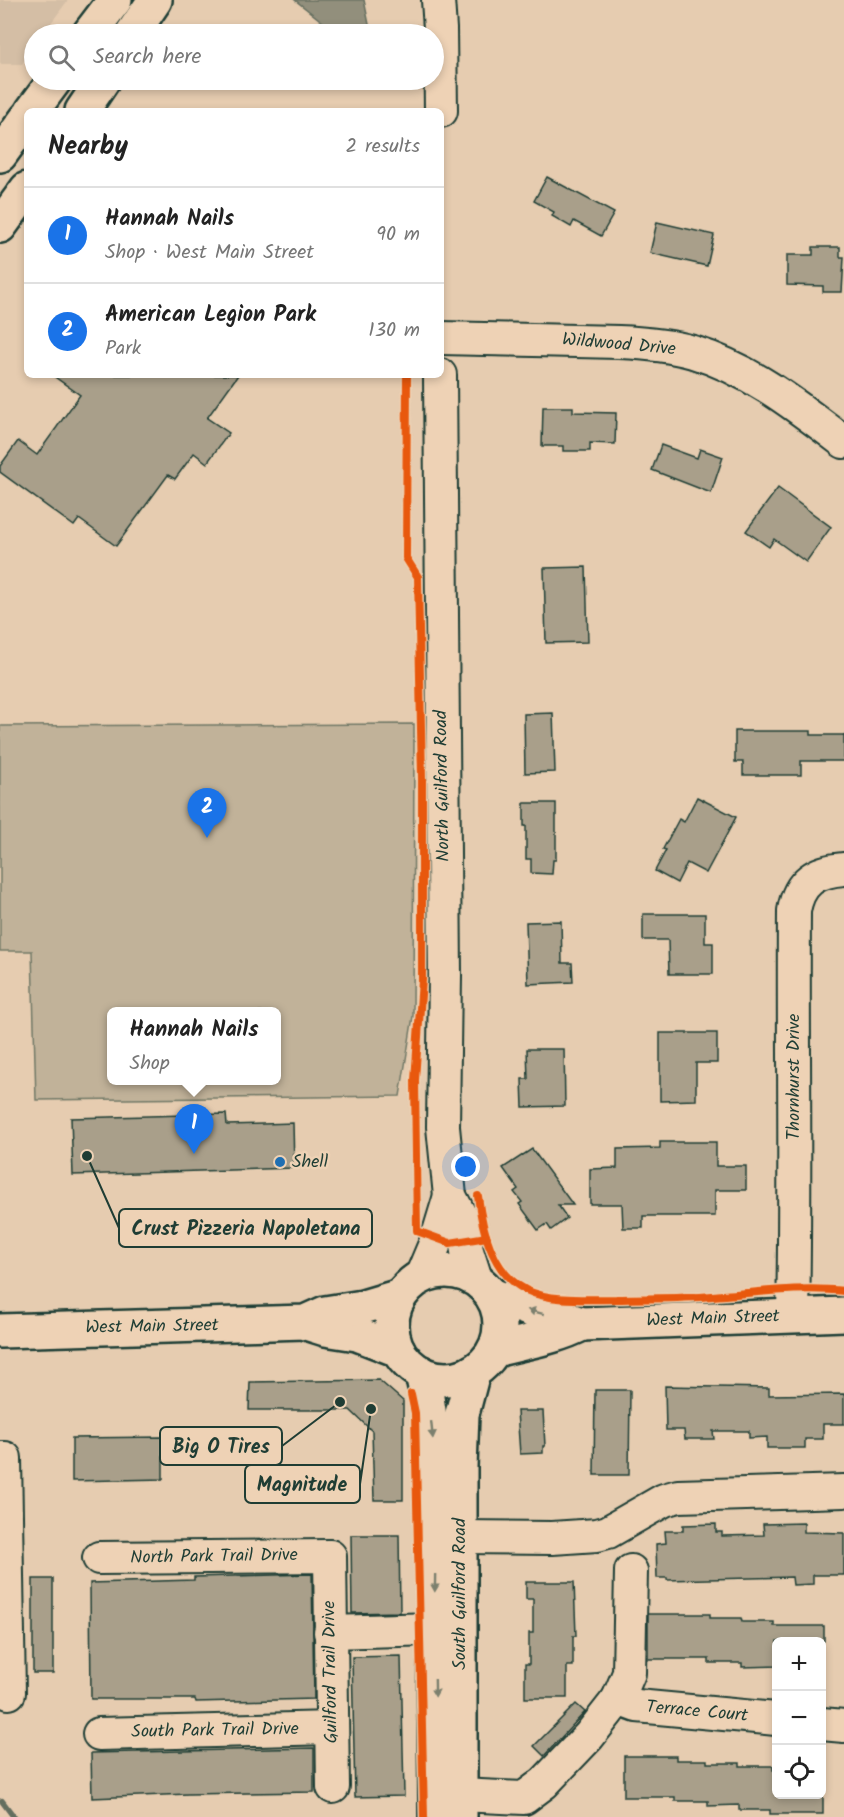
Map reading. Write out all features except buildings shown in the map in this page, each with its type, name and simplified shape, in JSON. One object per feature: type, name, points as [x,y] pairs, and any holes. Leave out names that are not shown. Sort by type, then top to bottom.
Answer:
[{"type":"main road","points":[[97,24],[115,0]]},
{"type":"main road","points":[[139,24],[155,0]]},
{"type":"main road","points":[[34,108],[48,90]]},
{"type":"main road","points":[[66,108],[73,90]]},
{"type":"main road","points":[[84,108],[96,90]]},
{"type":"main road","points":[[0,155],[24,122]]},
{"type":"main road","points":[[0,226],[24,193]]},
{"type":"main road","points":[[449,1270],[463,1273],[484,1287],[498,1308],[501,1323],[499,1336],[484,1361],[456,1378],[439,1378],[422,1373],[408,1364],[398,1350],[393,1336],[392,1323],[394,1309],[411,1286],[434,1272],[449,1270]]},
{"type":"main road","name":"West Main Street","points":[[0,1331],[305,1322],[325,1314],[363,1307],[411,1286]]},
{"type":"main road","name":"West Main Street","points":[[484,1287],[538,1314],[582,1324],[844,1314]]},
{"type":"main road","name":"West Main Street","points":[[305,1322],[325,1329],[357,1334],[398,1350]]},
{"type":"main road","name":"West Main Street","points":[[484,1361],[528,1340],[563,1334],[582,1324]]},
{"type":"main road","name":"South Guilford Road","points":[[460,1806],[462,1414],[484,1361]]},
{"type":"main road","name":"South Guilford Road","points":[[422,1373],[428,1397],[436,1472],[434,1629],[436,1817]]},
{"type":"street","points":[[438,0],[440,24]]},
{"type":"street","points":[[441,90],[441,108]]},
{"type":"street","name":"Wildwood Drive","points":[[444,338],[619,342],[691,352],[718,361],[764,384],[844,442]]},
{"type":"street","name":"North Guilford Road","points":[[440,378],[445,975],[443,1127],[450,1196],[461,1217],[467,1251],[484,1287]]},
{"type":"street","name":"Thornhurst Drive","points":[[793,1315],[796,1214],[793,1084],[794,910],[797,896],[805,884],[820,873],[844,869]]},
{"type":"street","name":"North Guilford Road","points":[[411,1286],[437,1239],[450,1196]]},
{"type":"street","points":[[0,1458],[5,1458],[9,1693]]},
{"type":"street","points":[[460,1537],[572,1538],[597,1535],[614,1529],[664,1500],[678,1496],[844,1491]]},
{"type":"street","name":"North Park Trail Drive","points":[[99,1558],[330,1556]]},
{"type":"street","name":"Guilford Trail Drive","points":[[330,1556],[333,1787]]},
{"type":"street","points":[[460,1806],[524,1807],[589,1736],[618,1699],[629,1673],[631,1571]]},
{"type":"street","points":[[330,1632],[434,1629]]},
{"type":"street","name":"Terrace Court","points":[[618,1699],[637,1706],[772,1719]]},
{"type":"street","points":[[826,1724],[844,1726]]},
{"type":"street","name":"South Park Trail Drive","points":[[99,1734],[331,1728]]},
{"type":"shaded area","points":[[0,0],[68,0],[50,24],[24,24],[24,61],[22,64],[0,64]]},
{"type":"shaded area","points":[[295,0],[364,0],[369,24],[325,24]]},
{"type":"shaded area","points":[[414,724],[413,1016],[400,1096],[36,1100],[32,951],[0,951],[0,726]]},
{"type":"waterway","points":[[2,1801],[14,1817]]},
{"type":"cycle path","points":[[407,378],[406,558],[418,577],[422,779],[422,980],[415,1080],[417,1231],[450,1243],[487,1237]]},
{"type":"cycle path","points":[[478,1196],[486,1236],[497,1262],[515,1283],[536,1294],[558,1298],[594,1299],[688,1298],[795,1290],[844,1291]]},
{"type":"cycle path","points":[[411,1394],[415,1413],[424,1817]]},
{"type":"place","name":"American Legion Park","points":[[207,838]]},
{"type":"place","name":"Hannah Nails","points":[[194,1154]]},
{"type":"place","name":"Crust Pizzeria Napoletana","points":[[87,1156]]},
{"type":"place","name":"Shell","points":[[280,1162]]},
{"type":"place","name":"Big O Tires","points":[[340,1402]]},
{"type":"place","name":"Magnitude","points":[[371,1409]]}]
